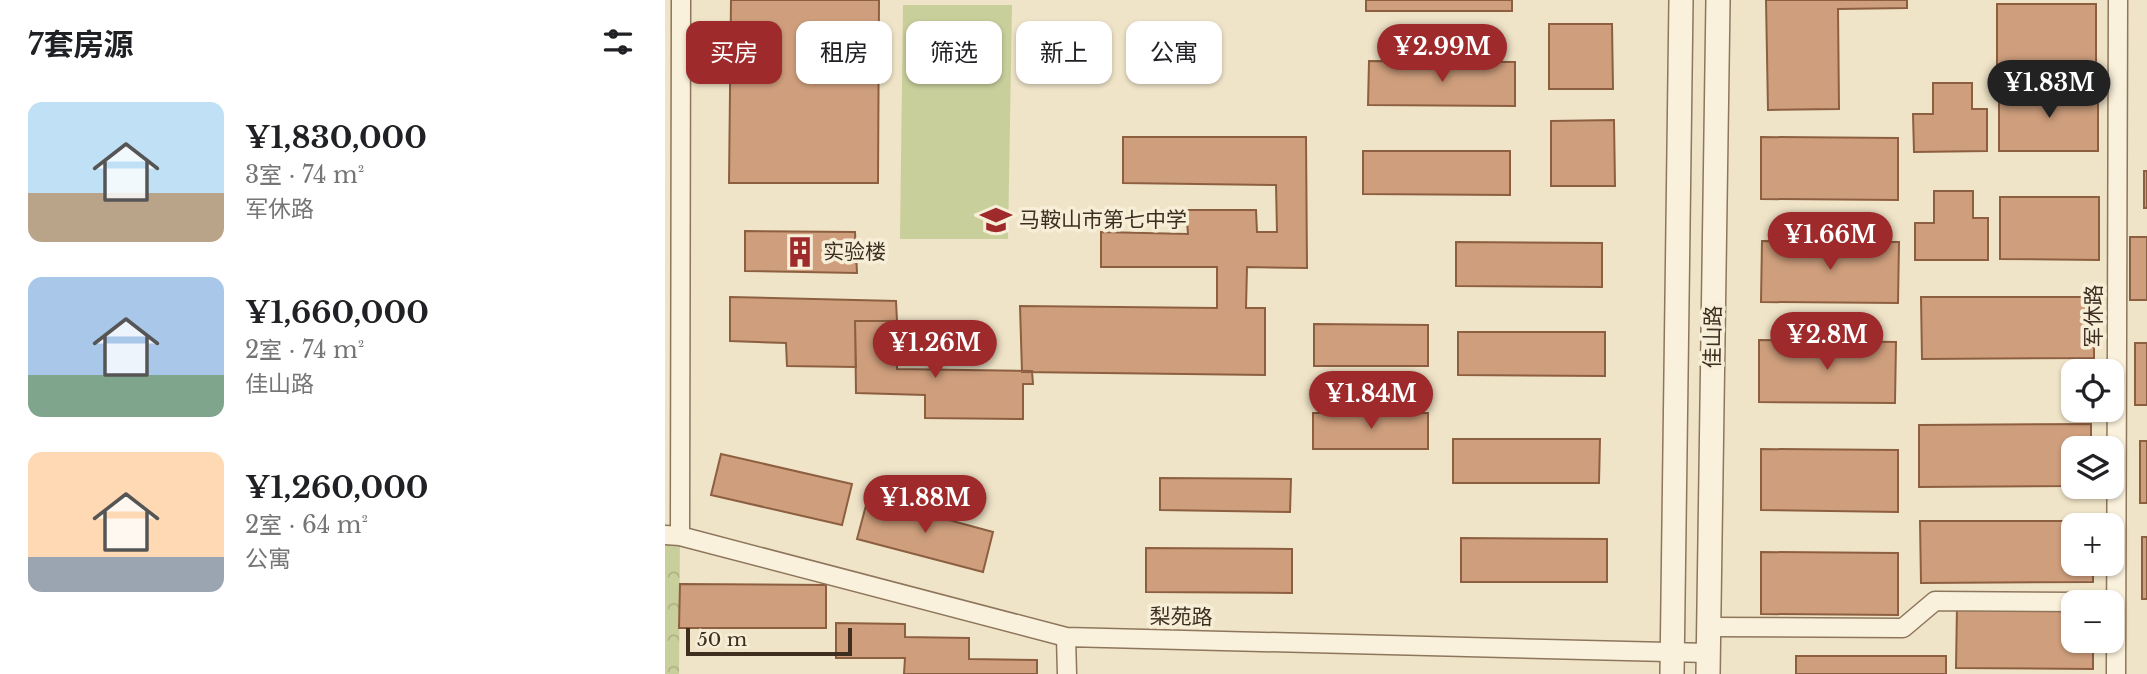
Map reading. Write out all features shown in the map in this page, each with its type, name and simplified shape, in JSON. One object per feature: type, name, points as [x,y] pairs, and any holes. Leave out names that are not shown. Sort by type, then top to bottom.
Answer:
[{"type":"street","points":[[672,535],[681,0]]},
{"type":"street","name":"佳山路","points":[[1672,663],[1681,0]]},
{"type":"street","name":"佳山路","points":[[1708,664],[1718,0]]},
{"type":"street","name":"军休路","points":[[2114,590],[2118,0]]},
{"type":"street","name":"梨苑路","points":[[672,535],[1066,637],[1708,664]]},
{"type":"street","points":[[1709,627],[1903,628],[1935,601],[2061,602]]},
{"type":"street","points":[[1066,637],[1067,674]]},
{"type":"street","name":"军休路","points":[[2115,653],[2116,674]]},
{"type":"green space","points":[[903,5],[1012,5],[1008,239],[900,239]]},
{"type":"green space","points":[[665,535],[680,536],[679,674],[665,674]]},
{"type":"building","points":[[731,0],[879,0],[879,21],[796,21],[796,84],[879,84],[878,183],[729,183],[730,84],[782,84],[782,21],[731,21]]},
{"type":"building","points":[[1366,0],[1512,0],[1512,11],[1366,11]]},
{"type":"building","points":[[1766,0],[1907,0],[1907,8],[1838,9],[1839,109],[1768,110]]},
{"type":"building","points":[[1997,4],[2096,4],[2096,67],[1997,66]]},
{"type":"building","points":[[1549,24],[1612,24],[1613,89],[1549,89]]},
{"type":"building","points":[[1369,61],[1515,62],[1515,106],[1368,105]]},
{"type":"building","points":[[1933,83],[1972,83],[1972,109],[1987,109],[1987,151],[1914,152],[1913,114],[1933,114]]},
{"type":"building","points":[[1999,88],[2098,88],[2098,151],[1999,151]]},
{"type":"building","points":[[1614,120],[1615,186],[1551,186],[1551,121]]},
{"type":"building","points":[[1123,137],[1306,137],[1307,268],[1247,267],[1246,308],[1265,308],[1265,375],[1022,372],[1020,306],[1217,308],[1217,267],[1101,267],[1101,232],[1188,234],[1186,210],[1256,210],[1257,232],[1277,232],[1276,185],[1123,183]]},
{"type":"building","points":[[1761,137],[1898,138],[1898,200],[1761,199]]},
{"type":"building","points":[[1363,151],[1510,151],[1510,195],[1363,194]]},
{"type":"building","points":[[2144,171],[2147,171],[2147,208],[2144,208]]},
{"type":"building","points":[[1934,191],[1973,191],[1973,218],[1988,218],[1988,260],[1915,260],[1915,223],[1934,223]]},
{"type":"building","points":[[2000,197],[2099,197],[2099,260],[2000,259]]},
{"type":"building","name":"实验楼","points":[[745,231],[855,232],[857,273],[745,271]]},
{"type":"building","points":[[2130,237],[2147,237],[2147,300],[2130,300]]},
{"type":"building","points":[[1762,241],[1899,242],[1898,303],[1761,302]]},
{"type":"building","points":[[1456,242],[1602,243],[1602,287],[1456,286]]},
{"type":"building","points":[[730,297],[896,301],[897,321],[855,321],[856,367],[787,366],[786,343],[730,341]]},
{"type":"building","points":[[1921,297],[2094,297],[2094,358],[1922,359]]},
{"type":"building","points":[[855,321],[897,321],[897,369],[1032,371],[1033,384],[1023,384],[1023,419],[925,418],[925,395],[856,393]]},
{"type":"building","points":[[1314,324],[1428,325],[1428,366],[1314,366]]},
{"type":"building","points":[[1458,332],[1605,332],[1605,376],[1458,375]]},
{"type":"building","points":[[1759,340],[1896,342],[1895,403],[1759,402]]},
{"type":"building","points":[[2135,343],[2147,343],[2147,405],[2135,405]]},
{"type":"building","points":[[1313,413],[1428,413],[1428,449],[1313,449]]},
{"type":"building","points":[[2091,424],[2091,436],[2061,436],[2061,486],[1919,487],[1919,425]]},
{"type":"building","points":[[1453,439],[1600,439],[1599,483],[1453,483]]},
{"type":"building","points":[[2140,441],[2147,441],[2147,503],[2140,503]]},
{"type":"building","points":[[1761,449],[1898,450],[1898,512],[1761,510]]},
{"type":"building","points":[[721,454],[852,484],[842,525],[711,495]]},
{"type":"building","points":[[1160,478],[1291,479],[1290,512],[1160,510]]},
{"type":"building","points":[[868,498],[993,532],[983,572],[857,539]]},
{"type":"building","points":[[1920,521],[2061,521],[2061,576],[2093,576],[2093,582],[1921,583]]},
{"type":"building","points":[[2142,537],[2147,537],[2147,599],[2142,599]]},
{"type":"building","points":[[1461,538],[1607,539],[1607,582],[1461,582]]},
{"type":"building","points":[[1146,548],[1292,549],[1292,593],[1146,592]]},
{"type":"building","points":[[1761,552],[1898,553],[1898,615],[1761,614]]},
{"type":"building","points":[[680,584],[826,585],[826,628],[679,628]]},
{"type":"building","points":[[1957,606],[2061,607],[2061,653],[2093,653],[2093,669],[1956,668]]},
{"type":"building","points":[[836,623],[905,624],[905,637],[969,638],[969,659],[1037,660],[1037,674],[904,674],[905,658],[836,658]]},
{"type":"building","points":[[1796,656],[1946,656],[1946,674],[1796,674]]},
{"type":"place","name":"马鞍山市第七中学","points":[[996,220]]},
{"type":"place","name":"实验楼","points":[[800,252]]}]
